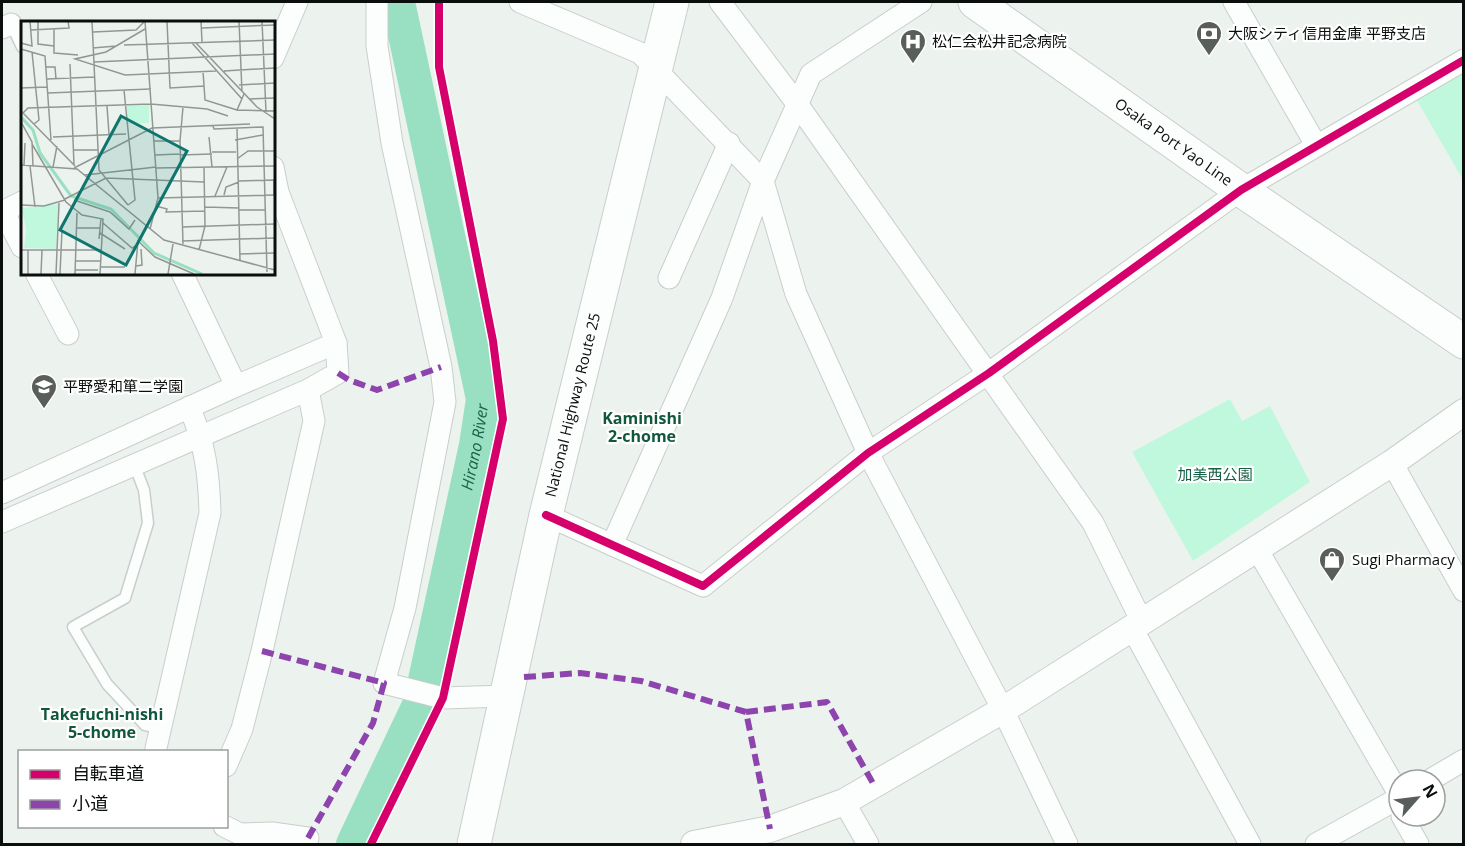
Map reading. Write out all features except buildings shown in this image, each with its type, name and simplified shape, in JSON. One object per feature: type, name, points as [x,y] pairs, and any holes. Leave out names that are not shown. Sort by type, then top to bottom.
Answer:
[{"type":"main road","name":"National Highway Route 25","points":[[474,844],[546,515],[672,2]]},
{"type":"main road","name":"Osaka Port Yao Line","points":[[975,2],[1241,190],[1464,342]]},
{"type":"street","points":[[274,56],[297,2]]},
{"type":"street","points":[[377,2],[377,46],[392,143],[441,367],[445,402],[405,608],[384,683],[443,698],[505,696]]},
{"type":"street","points":[[520,2],[640,53],[763,181],[796,294],[868,453],[1003,710],[1067,844]]},
{"type":"street","points":[[720,2],[798,105],[1093,523],[1137,625],[1250,844]]},
{"type":"street","points":[[612,545],[722,298],[763,181],[811,74],[921,2]]},
{"type":"street","points":[[1234,2],[1316,145]]},
{"type":"street","points":[[546,515],[703,586],[868,453],[989,373],[1241,190],[1464,60]]},
{"type":"street","points":[[669,278],[729,144]]},
{"type":"street","points":[[274,172],[278,192],[336,343],[338,373],[308,390],[10,518],[3,488],[336,343]]},
{"type":"street","points":[[9,208],[21,244]]},
{"type":"street","points":[[37,274],[68,334]]},
{"type":"street","points":[[182,274],[236,386]]},
{"type":"street","points":[[228,761],[242,729],[262,651],[314,421],[308,390]]},
{"type":"street","points":[[158,739],[210,513],[209,475],[202,435],[189,407]]},
{"type":"street","points":[[694,844],[758,838],[844,802],[1003,710],[1392,463],[1464,412]]},
{"type":"street","points":[[1392,463],[1464,591]]},
{"type":"street","points":[[1257,549],[1387,782]]},
{"type":"street","points":[[1447,770],[1464,760]]},
{"type":"street","points":[[844,802],[868,844]]},
{"type":"street","points":[[1316,844],[1387,810]]},
{"type":"street","points":[[1410,828],[1418,844]]},
{"type":"street","points":[[229,835],[272,833],[308,838],[304,844]]},
{"type":"lane","points":[[6,26],[21,46]]},
{"type":"lane","points":[[134,464],[144,490],[148,524],[125,598],[74,627],[107,684],[158,739]]},
{"type":"green space","points":[[1463,69],[1463,180],[1415,97]]},
{"type":"green space","name":"加美西公園","points":[[1230,399],[1242,421],[1270,406],[1310,482],[1193,561],[1132,452]]},
{"type":"waterway","name":"Hirano River","points":[[353,844],[420,703],[476,445],[483,399],[398,2]]},
{"type":"marked path","points":[[338,373],[349,380],[377,390],[441,367]]},
{"type":"marked path","points":[[262,651],[384,683],[373,723],[308,838]]},
{"type":"marked path","points":[[524,677],[580,673],[641,681],[746,712],[770,829]]},
{"type":"marked path","points":[[746,712],[827,702],[874,785]]},
{"type":"cycle path","points":[[371,844],[443,698],[503,419],[493,341],[439,67],[439,2]]},
{"type":"cycle path","points":[[546,515],[703,586],[868,453],[989,373],[1241,190],[1464,60]]},
{"type":"place","name":"大阪シティ信用金庫 平野支店","points":[[1209,57]]},
{"type":"place","name":"松仁会松井記念病院","points":[[913,65]]},
{"type":"place","name":"平野愛和箪二学園","points":[[44,410]]},
{"type":"place","name":"Sugi Pharmacy","points":[[1332,583]]},
{"type":"district","name":"Kaminishi 2-chome","points":[[642,427]]},
{"type":"district","name":"Takefuchi-nishi 5-chome","points":[[102,723]]}]
